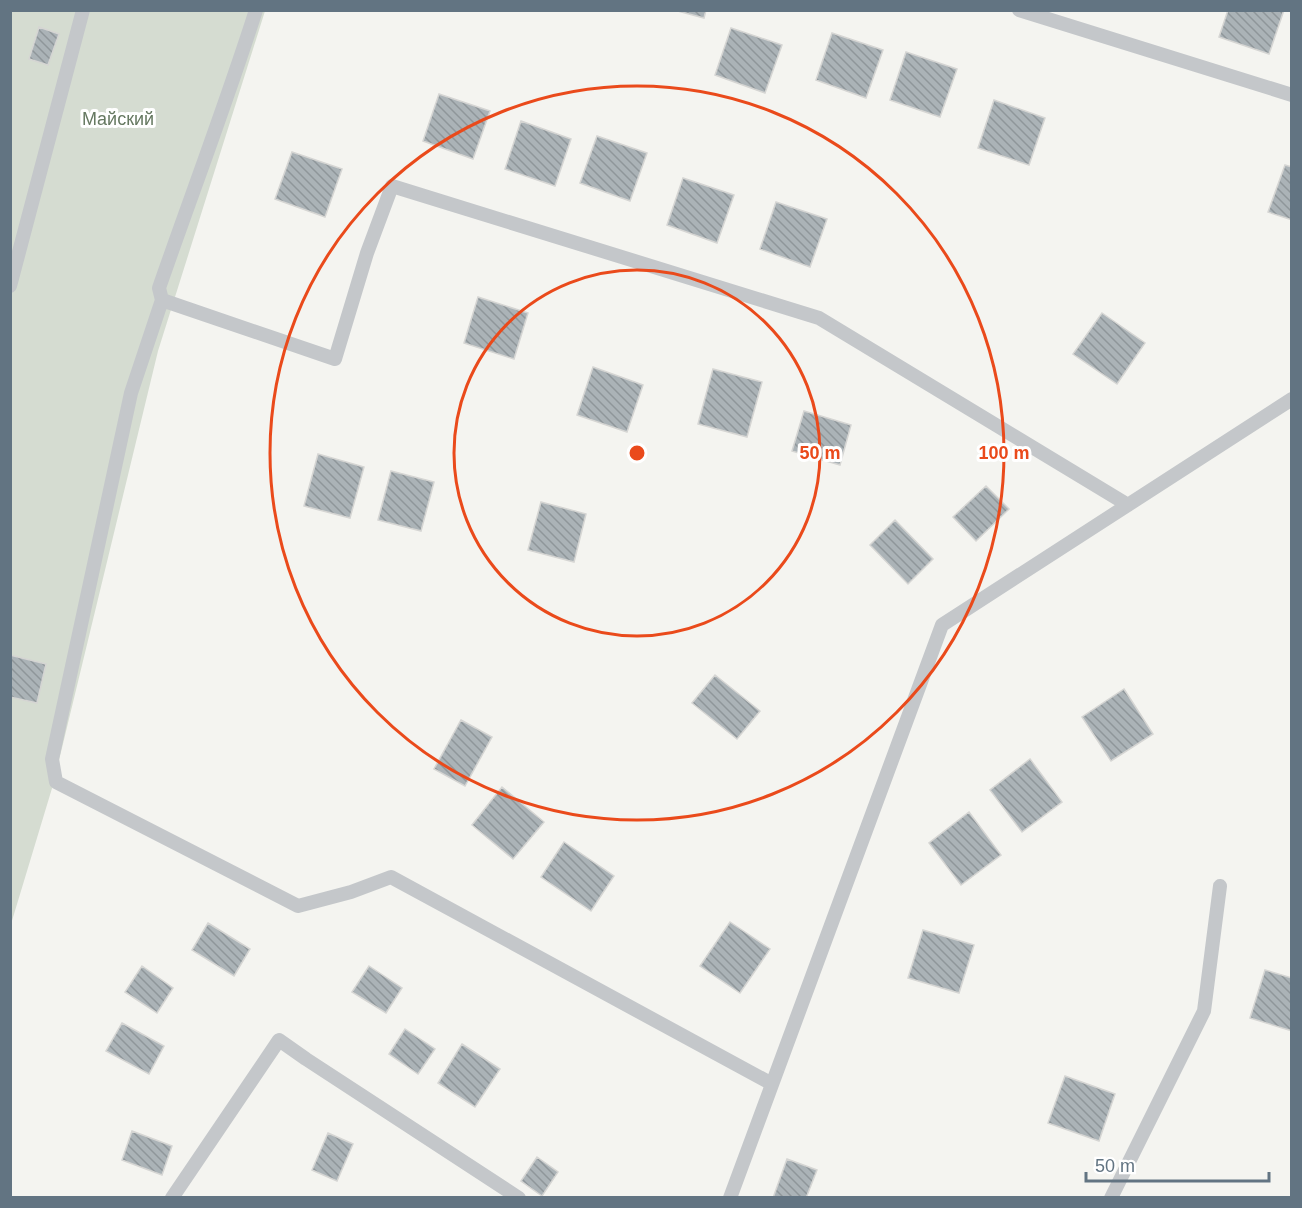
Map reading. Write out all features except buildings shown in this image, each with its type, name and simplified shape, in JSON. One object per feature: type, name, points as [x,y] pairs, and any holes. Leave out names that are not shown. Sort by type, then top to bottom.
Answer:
[{"type":"lane","points":[[10,286],[83,10]]},
{"type":"lane","points":[[256,10],[227,102],[159,288],[162,300],[128,404],[52,759],[56,782],[298,906],[351,892],[391,877],[772,1084]]},
{"type":"lane","points":[[1019,10],[1292,95]]},
{"type":"lane","points":[[162,300],[335,359],[367,253],[392,186],[819,318],[1128,505]]},
{"type":"lane","points":[[730,1197],[942,625],[1292,399]]},
{"type":"lane","points":[[1111,1197],[1204,1011],[1220,885]]},
{"type":"lane","points":[[172,1197],[279,1040],[519,1197]]},
{"type":"green space","name":"Майский","points":[[11,11],[265,11],[158,351],[53,785],[11,924]]}]
